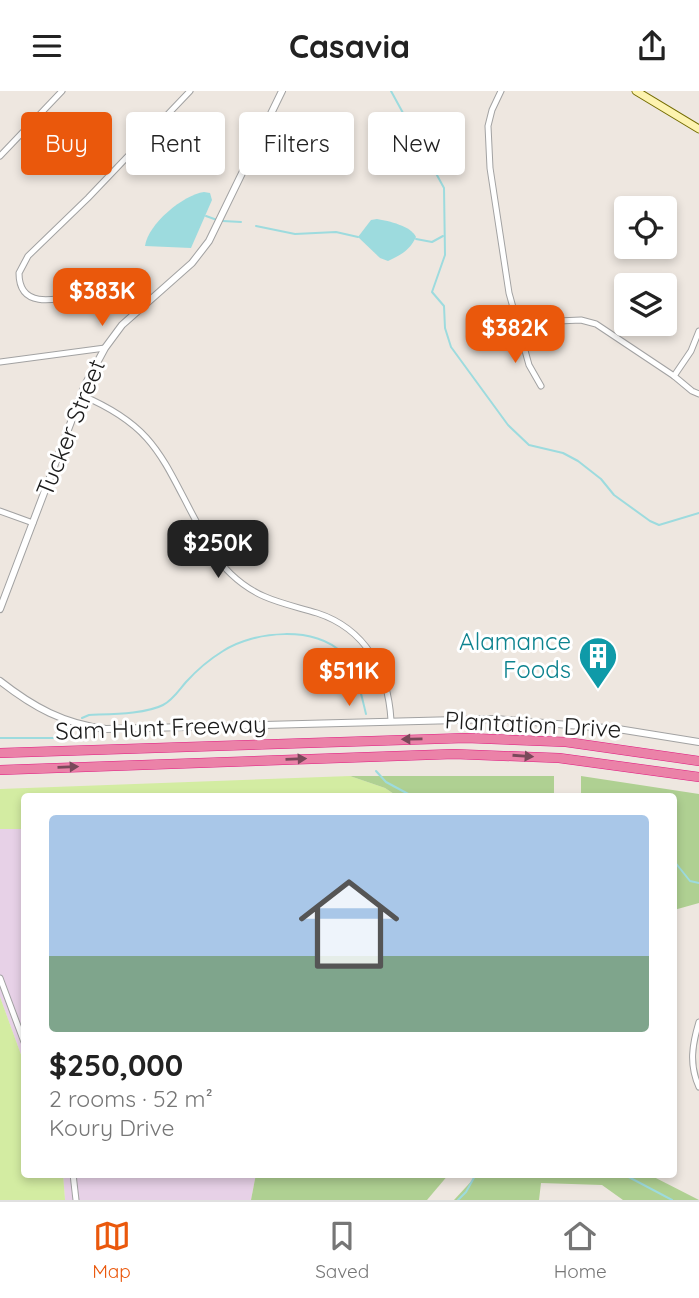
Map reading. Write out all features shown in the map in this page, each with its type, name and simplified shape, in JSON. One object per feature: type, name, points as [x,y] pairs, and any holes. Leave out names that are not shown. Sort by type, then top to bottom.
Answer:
[{"type":"highway","name":"Sam Hunt Freeway","points":[[0,754],[466,738],[566,742],[699,761]]},
{"type":"highway","name":"Sam Hunt Freeway","points":[[0,770],[453,754],[559,758],[699,777]]},
{"type":"main road","points":[[635,91],[699,129]]},
{"type":"street","points":[[0,156],[62,91]]},
{"type":"street","points":[[142,306],[131,296],[118,290],[105,289],[40,301],[27,295],[19,273],[28,256],[88,198],[190,91]]},
{"type":"street","name":"Tucker Street","points":[[0,609],[81,395],[104,348],[122,325],[192,263],[209,241],[282,91]]},
{"type":"street","points":[[501,91],[492,110],[488,148],[509,293],[529,365],[541,386]]},
{"type":"street","points":[[520,331],[558,321],[581,320],[596,324],[699,394]]},
{"type":"street","points":[[674,376],[691,351],[699,331]]},
{"type":"street","points":[[0,362],[104,348]]},
{"type":"street","points":[[81,395],[115,410],[149,439],[164,460],[210,548],[230,573],[270,601],[337,621],[367,646],[382,671],[391,720]]},
{"type":"street","points":[[0,511],[33,523]]},
{"type":"street","name":"Plantation Drive","points":[[0,681],[21,698],[48,713],[79,725],[106,729],[496,719],[550,722],[699,742]]},
{"type":"street","points":[[0,978],[21,1034]]},
{"type":"street","points":[[699,1022],[691,1059],[699,1087]]},
{"type":"street","points":[[73,1178],[76,1200]]},
{"type":"shaded area","points":[[0,829],[21,829],[21,1055],[0,997]]},
{"type":"shaded area","points":[[63,1178],[255,1178],[251,1200],[65,1200]]},
{"type":"green space","points":[[350,776],[392,793],[21,793],[21,829],[0,829],[0,789]]},
{"type":"green space","points":[[350,776],[554,776],[554,793],[392,793]]},
{"type":"green space","points":[[581,776],[699,794],[699,903],[677,909],[677,793],[581,793]]},
{"type":"green space","points":[[0,997],[21,1055],[21,1178],[63,1178],[65,1200],[0,1200]]},
{"type":"green space","points":[[255,1178],[446,1178],[427,1200],[251,1200]]},
{"type":"green space","points":[[474,1178],[656,1178],[699,1200],[623,1200],[602,1185],[541,1183],[539,1200],[454,1200]]},
{"type":"water","points":[[204,192],[210,193],[212,200],[191,248],[145,246],[159,220],[186,199]]},
{"type":"water","points":[[377,219],[405,227],[416,237],[405,252],[388,261],[380,258],[358,237],[371,220]]},
{"type":"waterway","points":[[391,91],[444,188],[445,255],[432,292],[444,306],[445,328],[451,347],[508,425],[529,445],[563,453],[578,461],[601,479],[614,495],[659,525],[699,513]]},
{"type":"waterway","points":[[206,216],[217,220]]},
{"type":"waterway","points":[[223,221],[241,222]]},
{"type":"waterway","points":[[256,226],[295,234],[336,232],[358,237]]},
{"type":"waterway","points":[[416,239],[432,242],[443,236]]},
{"type":"waterway","points":[[82,718],[156,708],[173,698],[199,669],[223,651],[251,639],[284,634],[318,638],[343,654],[355,675],[366,714]]},
{"type":"waterway","points":[[0,738],[55,738],[69,727]]},
{"type":"waterway","points":[[376,771],[386,782],[406,793]]},
{"type":"waterway","points":[[677,865],[690,881],[699,883]]},
{"type":"waterway","points":[[458,1200],[474,1178]]},
{"type":"waterway","points":[[631,1178],[672,1200]]},
{"type":"place","name":"Alamance Foods","points":[[598,690]]}]
